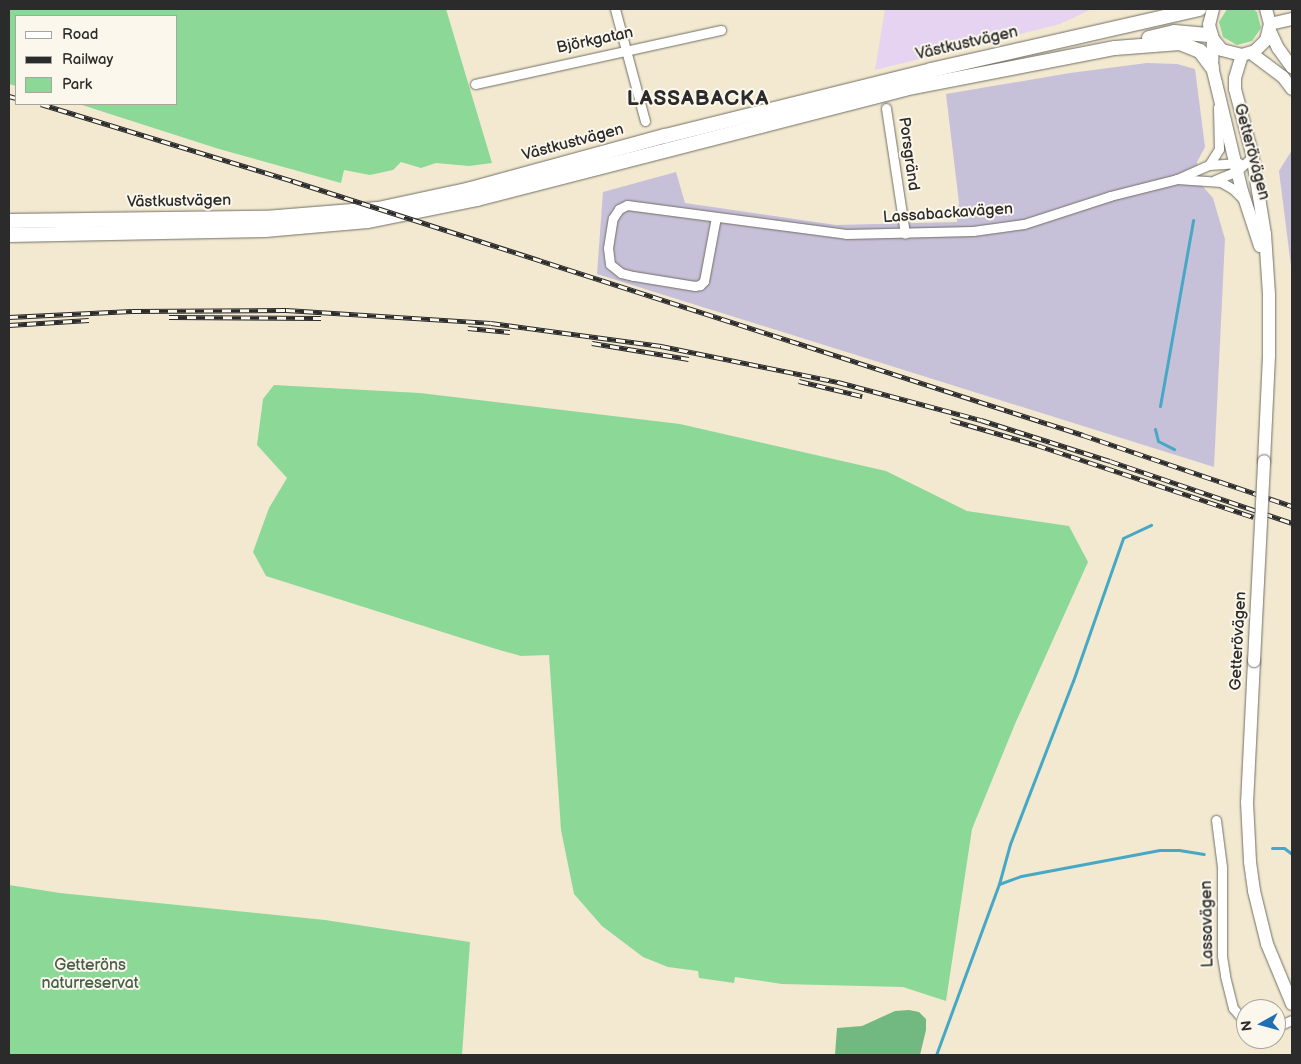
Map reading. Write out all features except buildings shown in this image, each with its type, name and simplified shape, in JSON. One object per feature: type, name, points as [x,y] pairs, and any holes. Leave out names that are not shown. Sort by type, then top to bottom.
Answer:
[{"type":"main road","name":"Västkustvägen","points":[[9,221],[265,218],[378,208],[471,189],[665,136],[931,70],[1198,9]]},
{"type":"main road","name":"Västkustvägen","points":[[9,235],[265,230],[368,221],[399,216],[469,201],[888,93],[1115,48],[1174,32],[1212,37]]},
{"type":"main road","name":"Västkustvägen","points":[[1115,48],[1180,43],[1200,51],[1212,67]]},
{"type":"street","points":[[615,9],[645,121]]},
{"type":"street","name":"Getterövägen","points":[[1213,9],[1209,20],[1212,37],[1212,67],[1245,164],[1265,234],[1270,330],[1248,802],[1250,862],[1254,891],[1267,944],[1274,966],[1292,1004]]},
{"type":"street","points":[[1266,9],[1270,28],[1278,48],[1292,67]]},
{"type":"street","points":[[1247,54],[1263,44],[1270,28],[1292,19]]},
{"type":"street","name":"Björkgatan","points":[[475,84],[721,30]]},
{"type":"street","points":[[1212,37],[1222,50],[1247,54],[1283,77],[1292,89]]},
{"type":"street","name":"Getterövägen","points":[[1247,54],[1235,78],[1235,88],[1245,164],[1246,202],[1268,272]]},
{"type":"street","points":[[1209,165],[1219,149],[1216,83]]},
{"type":"street","name":"Porsgränd","points":[[886,108],[905,234]]},
{"type":"street","points":[[1177,180],[1209,165],[1245,164]]},
{"type":"street","points":[[1177,180],[1225,178],[1245,164]]},
{"type":"street","name":"Lassabackavägen","points":[[716,217],[704,281],[700,285],[695,286],[633,276],[621,273],[610,264],[608,248],[612,218],[623,206],[633,205],[716,217],[823,233],[905,234],[973,231],[1024,224],[1110,196],[1177,180]]},
{"type":"street","points":[[1213,180],[1233,189],[1246,202]]},
{"type":"street","name":"Lassavägen","points":[[1216,820],[1222,867],[1222,947],[1225,976],[1233,1008],[1236,1012]]},
{"type":"shaded area","points":[[885,9],[1092,9],[1060,24],[875,70]]},
{"type":"shaded area","points":[[1147,63],[1177,64],[1195,69],[1205,147],[1197,162],[1199,182],[1213,198],[1225,239],[1214,467],[597,274],[603,192],[676,172],[685,203],[836,225],[957,222],[959,203],[946,94],[1070,73]]},
{"type":"shaded area","points":[[1292,150],[1292,274],[1279,171]]},
{"type":"green space","points":[[9,9],[446,9],[492,163],[469,166],[436,163],[421,168],[401,162],[393,170],[370,175],[344,170],[341,183],[219,149],[82,105],[178,105],[178,15],[15,15],[15,86],[9,84]]},
{"type":"green space","points":[[1227,9],[1253,9],[1257,12],[1261,28],[1252,41],[1237,45],[1223,37],[1219,22]]},
{"type":"green space","points":[[274,385],[420,393],[680,424],[886,471],[967,511],[1069,526],[1088,562],[1015,724],[972,829],[946,1001],[903,987],[782,984],[735,977],[734,983],[699,978],[698,971],[668,967],[643,957],[602,926],[574,894],[561,830],[549,655],[521,656],[266,576],[253,552],[269,508],[287,478],[257,445],[263,399]]},
{"type":"green space","name":"Getteröns naturreservat","points":[[9,885],[60,893],[325,920],[470,942],[462,1055],[9,1055]]},
{"type":"green space","points":[[909,1010],[919,1012],[926,1019],[926,1030],[920,1055],[835,1055],[837,1028],[862,1026],[895,1011]]},
{"type":"waterway","points":[[1160,406],[1193,220]]},
{"type":"waterway","points":[[1155,429],[1158,441],[1174,449]]},
{"type":"waterway","points":[[999,884],[1010,844],[1073,681],[1123,538],[1151,525]]},
{"type":"waterway","points":[[1272,848],[1284,848],[1292,854]]},
{"type":"waterway","points":[[936,1055],[999,884],[1021,876],[1160,850],[1179,850],[1204,854]]},
{"type":"railway","points":[[9,96],[15,98]]},
{"type":"railway","points":[[44,105],[293,181],[1083,435],[1292,506]]},
{"type":"railway","points":[[9,317],[132,311],[286,310],[491,323],[661,346],[838,382],[981,420],[1110,461],[1292,523]]},
{"type":"railway","points":[[169,317],[321,318]]},
{"type":"railway","points":[[9,325],[89,320]]},
{"type":"railway","points":[[468,328],[510,332]]},
{"type":"railway","points":[[592,343],[689,359]]},
{"type":"railway","points":[[799,381],[862,396]]},
{"type":"railway","points":[[951,420],[1037,445],[1253,517]]},
{"type":"district","name":"LASSABACKA","points":[[698,99]]}]
